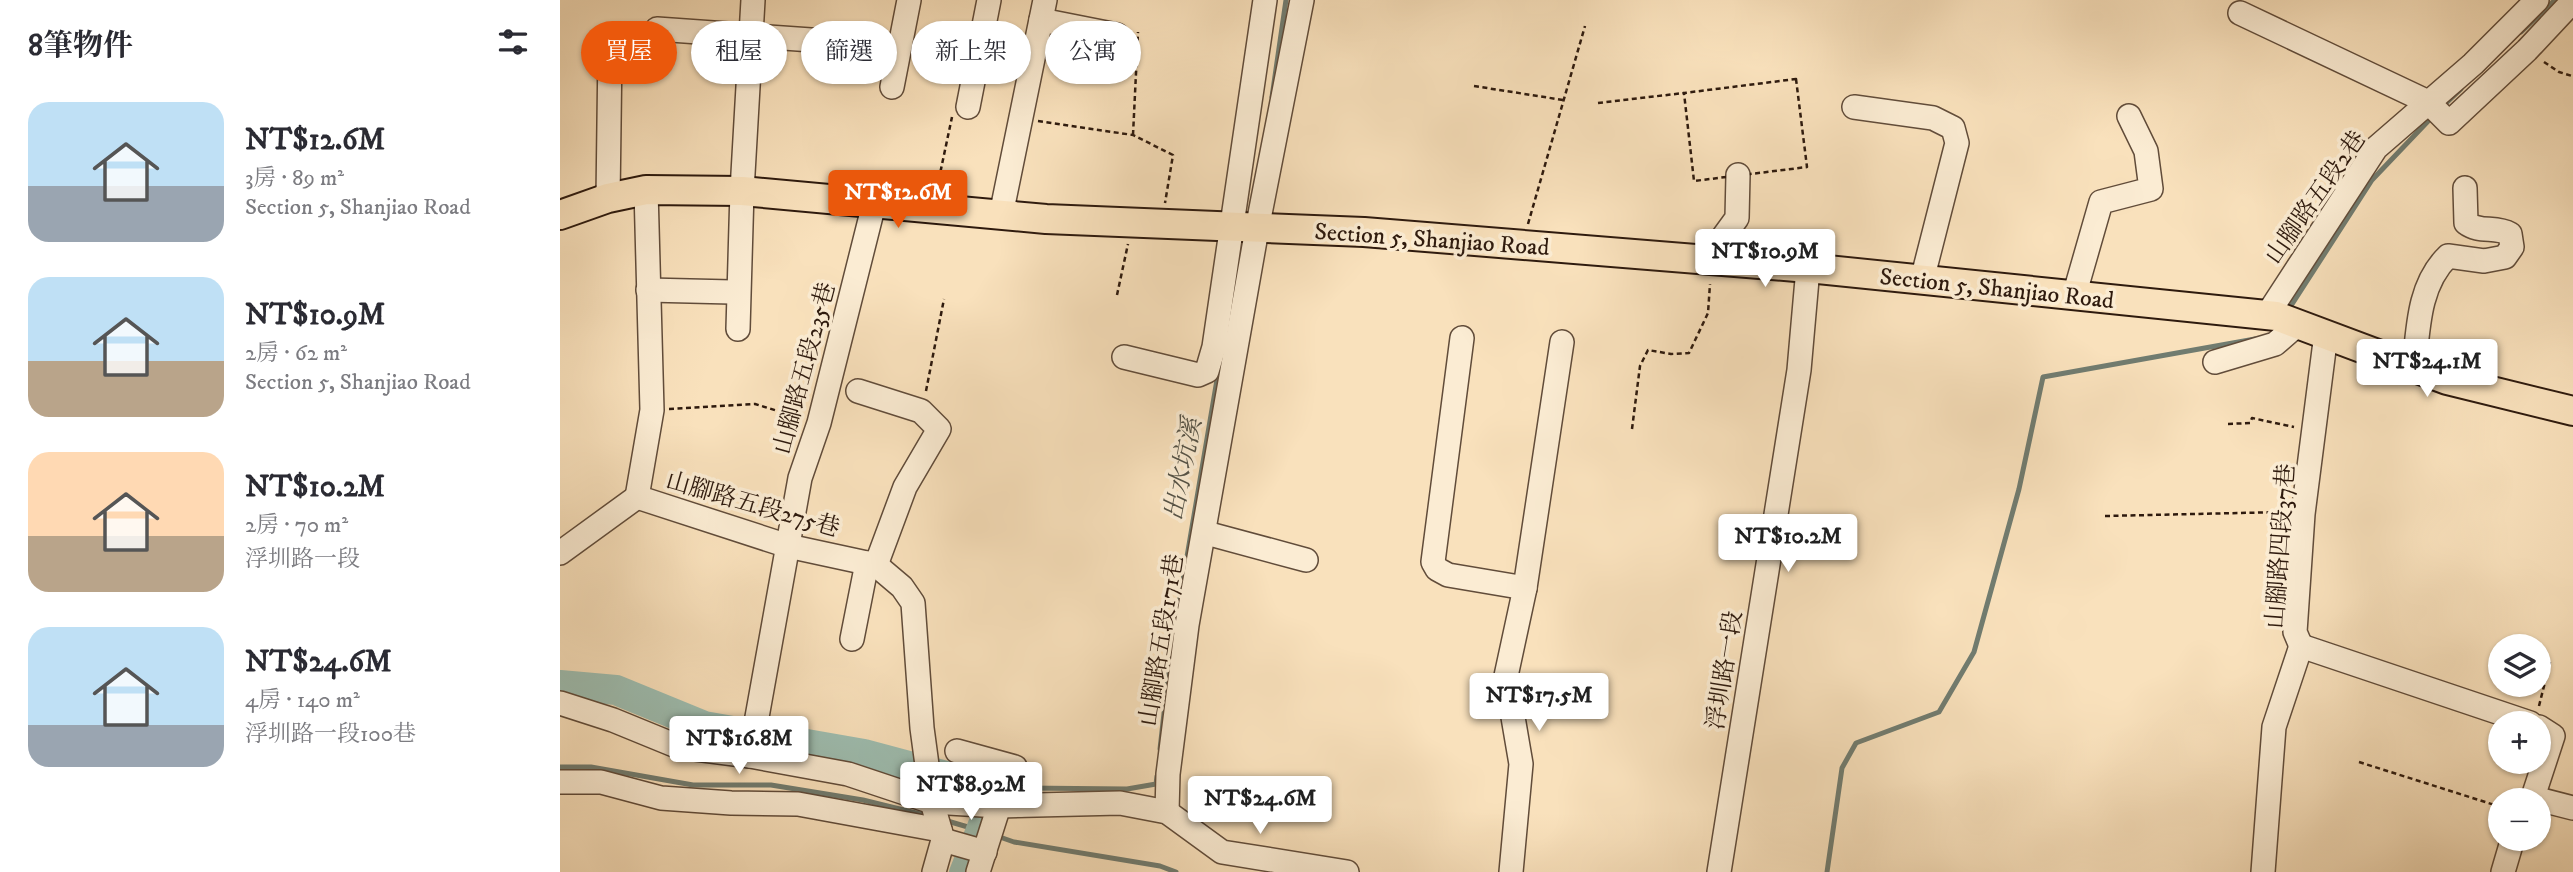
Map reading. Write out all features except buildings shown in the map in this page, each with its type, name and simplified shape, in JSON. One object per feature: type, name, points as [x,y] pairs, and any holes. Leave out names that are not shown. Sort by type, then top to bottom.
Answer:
[{"type":"main road","name":"Section 5, Shanjiao Road","points":[[560,215],[608,198],[646,190],[741,191],[1001,215],[1364,232],[1808,268],[2280,318],[2414,369],[2478,389],[2573,411]]},
{"type":"street","points":[[751,21],[753,0]]},
{"type":"street","points":[[892,87],[909,0]]},
{"type":"street","points":[[960,112],[989,0]]},
{"type":"street","points":[[1245,228],[1265,0]]},
{"type":"street","points":[[1124,358],[1198,375],[1207,370],[1302,0]]},
{"type":"street","name":"山腳路五段2巷","points":[[2215,362],[2275,344],[2280,318],[2376,148],[2428,102],[2532,1]]},
{"type":"street","points":[[1001,215],[1043,10],[1084,21]]},
{"type":"street","points":[[2240,13],[2428,102],[2449,123],[2569,11]]},
{"type":"street","points":[[608,198],[610,84]]},
{"type":"street","points":[[738,329],[747,84]]},
{"type":"street","points":[[1854,107],[1933,118],[1953,128],[1957,143],[1922,280]]},
{"type":"street","points":[[2074,296],[2101,202],[2151,189],[2147,151],[2129,116]]},
{"type":"street","points":[[1712,260],[1721,240],[1737,218],[1738,175]]},
{"type":"street","points":[[2414,369],[2420,313],[2439,264],[2448,256],[2484,261],[2505,257],[2512,247],[2510,234],[2502,229],[2473,229],[2466,223],[2465,188]]},
{"type":"street","name":"山腳路五段275巷","points":[[646,190],[652,410],[637,497],[788,546],[871,564],[902,587],[913,603],[925,752],[931,792]]},
{"type":"street","name":"山腳路五段235巷","points":[[750,756],[800,478],[819,423],[874,204]]},
{"type":"street","name":"山腳路五段171巷","points":[[1167,812],[1168,774],[1187,625],[1206,533],[1245,228]]},
{"type":"street","name":"浮圳路一段","points":[[1718,872],[1799,370],[1808,268]]},
{"type":"street","points":[[648,290],[732,292]]},
{"type":"street","name":"山腳路四段37巷","points":[[2326,334],[2315,438],[2303,514],[2295,632],[2301,646],[2498,711]]},
{"type":"street","points":[[1462,338],[1433,562],[1437,569],[1448,575],[1525,587]]},
{"type":"street","points":[[1511,872],[1521,764],[1506,677],[1525,587],[1562,342]]},
{"type":"street","points":[[852,639],[871,564],[905,488],[939,429],[921,411],[858,391]]},
{"type":"street","points":[[560,553],[637,497]]},
{"type":"street","points":[[1206,533],[1306,560]]},
{"type":"street","points":[[2263,872],[2274,727],[2301,646]]},
{"type":"street","points":[[560,703],[613,720],[679,747],[750,756],[1010,806],[1120,803],[1167,812],[1222,852],[1347,872]]},
{"type":"street","points":[[560,782],[601,782],[661,798],[798,804],[942,835],[982,862],[1010,806],[1015,767],[957,751]]},
{"type":"street","points":[[931,792],[942,835],[934,872]]},
{"type":"street","points":[[2551,803],[2573,808]]},
{"type":"street","points":[[2503,872],[2509,851]]},
{"type":"street","points":[[1231,872],[1256,858]]},
{"type":"path","points":[[1522,245],[1585,26]]},
{"type":"path","points":[[2527,50],[2559,72],[2572,76]]},
{"type":"path","points":[[1598,103],[1796,79],[1807,167],[1694,181],[1684,93]]},
{"type":"path","points":[[1130,84],[1133,135]]},
{"type":"path","points":[[1474,86],[1563,100]]},
{"type":"path","points":[[932,209],[960,112]]},
{"type":"path","points":[[1022,118],[1133,135],[1173,155],[1162,224]]},
{"type":"path","points":[[1117,295],[1133,222]]},
{"type":"path","points":[[1632,429],[1640,366],[1648,351],[1689,353],[1708,313],[1712,260]]},
{"type":"path","points":[[921,411],[944,299]]},
{"type":"path","points":[[652,410],[755,404],[819,423]]},
{"type":"path","points":[[2228,424],[2250,423],[2252,418],[2303,428],[2315,438]]},
{"type":"path","points":[[2105,516],[2268,511],[2303,514]]},
{"type":"path","points":[[2359,762],[2488,803]]},
{"type":"waterway","name":"出水坑溪","points":[[1272,97],[1286,0]]},
{"type":"waterway","points":[[2521,32],[2555,0]]},
{"type":"waterway","points":[[2443,106],[2461,89]]},
{"type":"waterway","points":[[2287,312],[2372,180],[2433,116]]},
{"type":"waterway","name":"出水坑溪","points":[[1231,303],[1238,272]]},
{"type":"waterway","points":[[1827,872],[1842,768],[1856,743],[1939,712],[1974,652],[2019,489],[2043,377],[2255,339]]},
{"type":"waterway","name":"出水坑溪","points":[[1160,749],[1171,651],[1219,368]]},
{"type":"waterway","points":[[560,685],[616,690],[704,726],[864,754],[991,788]]},
{"type":"waterway","points":[[560,767],[591,767],[693,785],[771,785],[863,800],[928,816]]},
{"type":"waterway","name":"出水坑溪","points":[[1024,788],[1127,789],[1156,784],[1157,776]]},
{"type":"waterway","name":"出水坑溪","points":[[991,788],[1014,788]]},
{"type":"waterway","points":[[958,872],[991,788]]},
{"type":"waterway","points":[[944,820],[985,832]]},
{"type":"waterway","points":[[994,835],[1014,842],[1160,866],[1176,872]]}]
